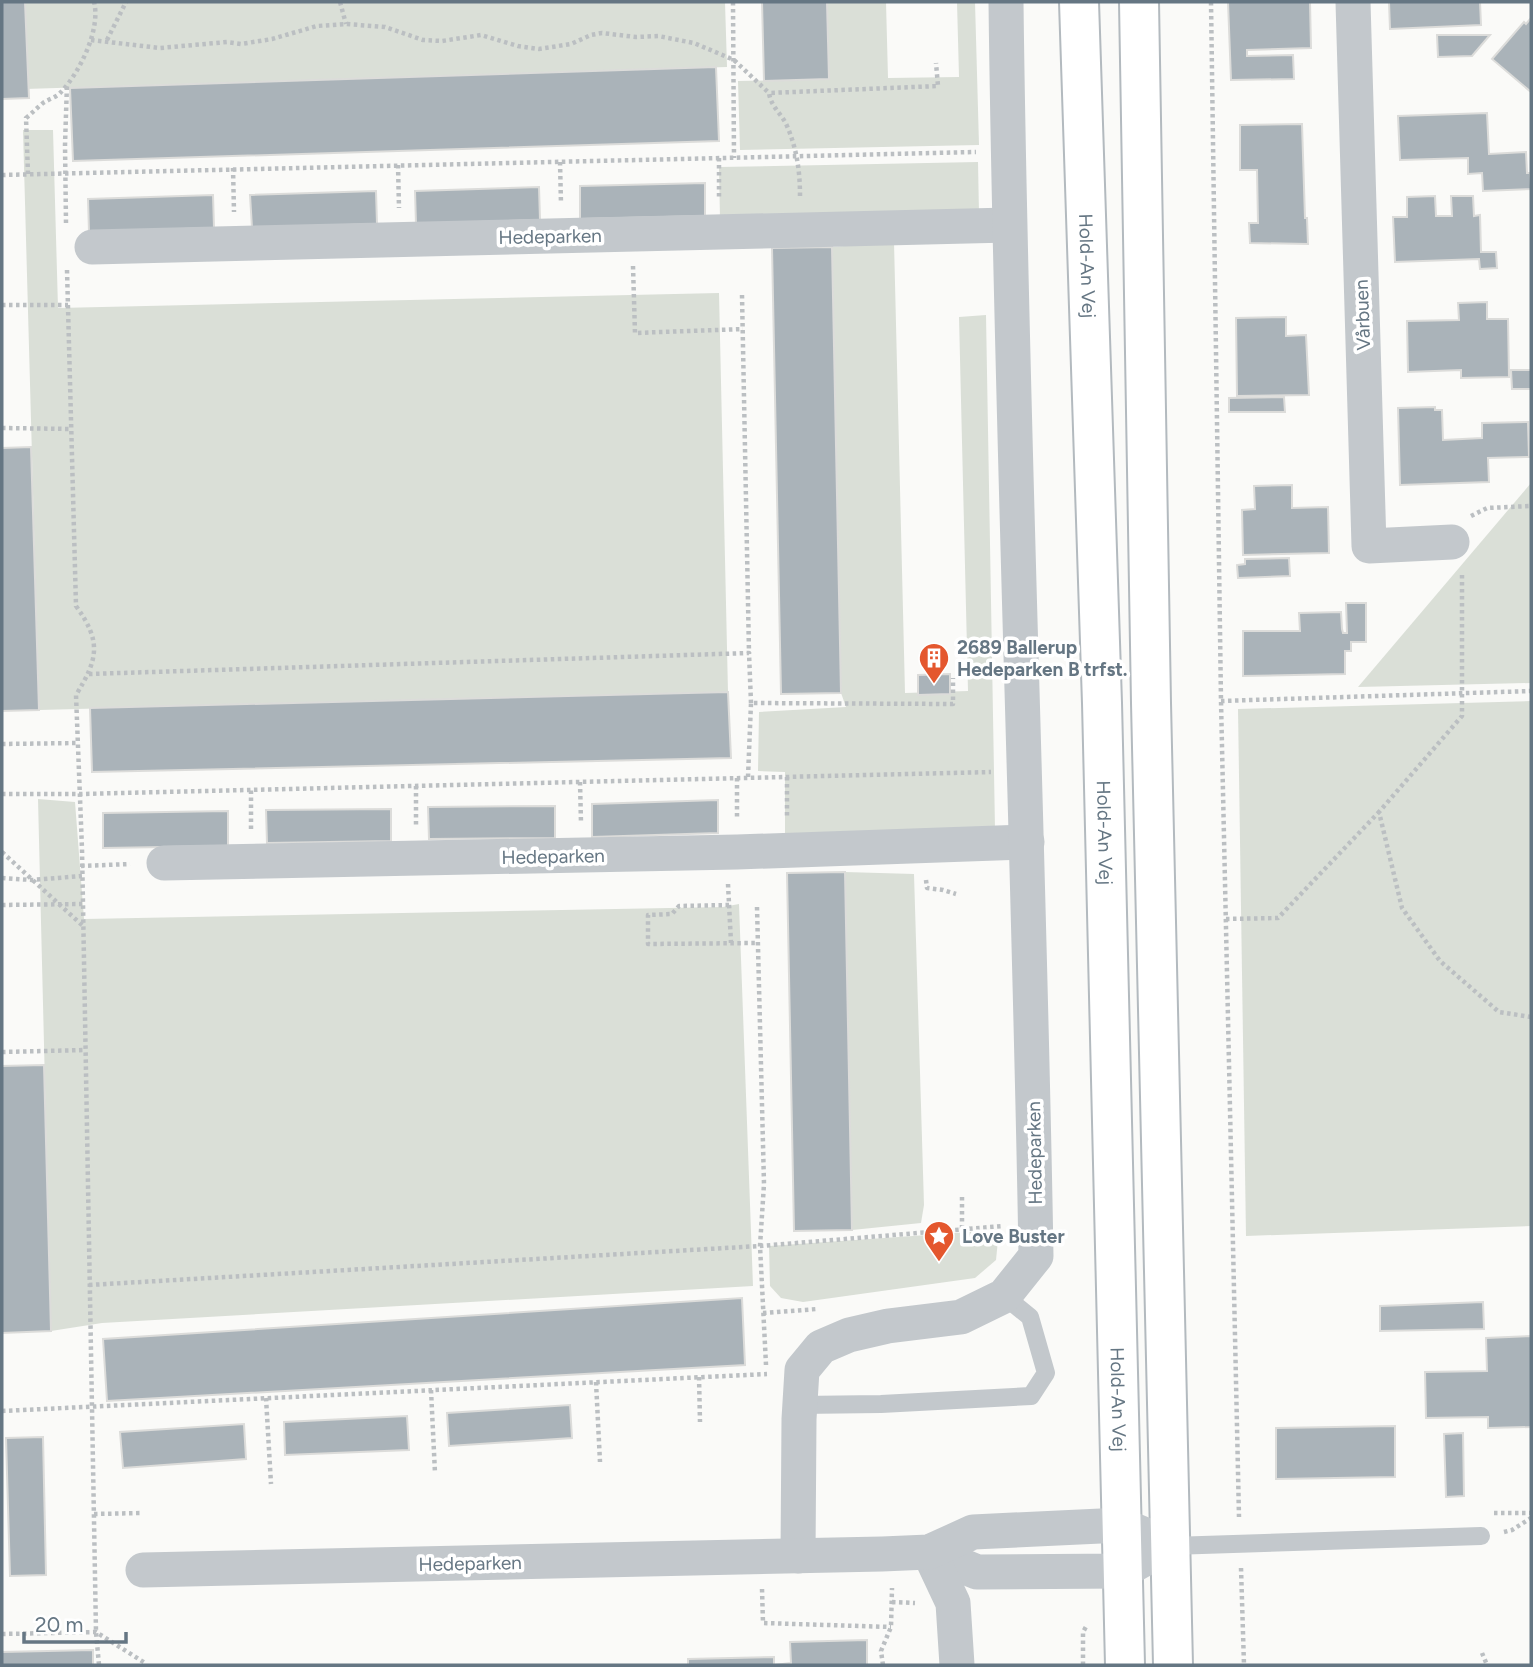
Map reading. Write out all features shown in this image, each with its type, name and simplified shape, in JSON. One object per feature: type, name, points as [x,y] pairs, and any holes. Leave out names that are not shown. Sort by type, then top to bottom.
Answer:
[{"type":"street","name":"Hedeparken","points":[[798,1556],[799,1405],[802,1370],[821,1347],[849,1335],[888,1326],[961,1317],[1004,1296],[1036,1256],[1009,225],[1006,2]]},
{"type":"street","name":"Hold-An Vej","points":[[1079,2],[1102,703],[1125,1665]]},
{"type":"street","points":[[1139,2],[1151,702],[1173,1665]]},
{"type":"street","name":"Vårbuen","points":[[1353,2],[1369,546],[1452,542]]},
{"type":"street","name":"Hedeparken","points":[[75,247],[1009,225]]},
{"type":"street","name":"Hedeparken","points":[[164,863],[737,852],[1027,842]]},
{"type":"street","name":"Hedeparken","points":[[143,1570],[929,1552],[973,1532],[1122,1525],[1171,1546]]},
{"type":"street","name":"Hedeparken","points":[[929,1552],[977,1572],[1123,1570],[1171,1546]]},
{"type":"street","points":[[929,1552],[953,1603],[957,1665]]},
{"type":"lane","points":[[799,1405],[881,1404],[1031,1396],[1046,1373],[1030,1317],[1004,1296]]},
{"type":"lane","points":[[1171,1546],[1481,1536]]},
{"type":"path","points":[[28,174],[26,118],[61,93],[84,57],[97,12],[94,2]]},
{"type":"path","points":[[107,40],[126,2]]},
{"type":"path","points":[[340,2],[346,24]]},
{"type":"path","points":[[733,2],[734,158]]},
{"type":"path","points":[[1211,2],[1221,701],[1244,1665]]},
{"type":"path","points":[[91,40],[160,48],[227,42],[241,44],[272,39],[317,26],[346,24],[384,27],[423,40],[442,41],[481,35],[517,46],[539,48],[571,44],[601,33],[636,37],[658,36],[694,43],[734,60],[769,93],[771,104],[786,124],[797,156],[800,230]]},
{"type":"path","points":[[769,93],[938,86],[936,63]]},
{"type":"path","points":[[67,84],[65,173],[75,247],[68,304],[76,606],[93,638],[96,654],[89,674],[76,695],[82,876],[96,1632],[99,1665]]},
{"type":"path","points":[[2,175],[1008,152]]},
{"type":"path","points":[[560,162],[561,192]]},
{"type":"path","points":[[398,165],[399,195]]},
{"type":"path","points":[[233,169],[234,200]]},
{"type":"path","points":[[634,293],[635,332],[743,329]]},
{"type":"path","points":[[742,295],[751,703],[748,778]]},
{"type":"path","points":[[2,305],[68,304]]},
{"type":"path","points":[[2,428],[71,429]]},
{"type":"path","points":[[1226,919],[1278,918],[1379,812],[1462,716],[1462,564],[1452,542],[1468,517],[1478,512],[1488,508],[1531,506]]},
{"type":"path","points":[[89,674],[749,653]]},
{"type":"path","points":[[751,703],[953,704],[953,678]]},
{"type":"path","points":[[1221,701],[1531,691]]},
{"type":"path","points":[[2,744],[78,743]]},
{"type":"path","points":[[2,794],[1025,771]]},
{"type":"path","points":[[580,782],[581,808]]},
{"type":"path","points":[[416,786],[416,814]]},
{"type":"path","points":[[251,790],[251,816]]},
{"type":"path","points":[[1379,812],[1402,908],[1440,961],[1499,1012],[1531,1017]]},
{"type":"path","points":[[2,852],[83,926]]},
{"type":"path","points":[[81,866],[164,863]]},
{"type":"path","points":[[2,878],[32,880],[82,876]]},
{"type":"path","points":[[926,882],[927,888],[956,894]]},
{"type":"path","points":[[2,905],[82,904]]},
{"type":"path","points":[[731,943],[729,908],[679,906],[672,914],[648,915],[648,944],[758,943]]},
{"type":"path","points":[[757,907],[764,1184],[760,1246],[767,1387]]},
{"type":"path","points":[[2,1052],[85,1050]]},
{"type":"path","points":[[962,1197],[962,1229]]},
{"type":"path","points":[[89,1285],[760,1246],[1035,1223]]},
{"type":"path","points":[[763,1313],[824,1309]]},
{"type":"path","points":[[2,1411],[767,1374]]},
{"type":"path","points":[[699,1377],[700,1422]]},
{"type":"path","points":[[596,1382],[600,1462]]},
{"type":"path","points":[[431,1390],[435,1473]]},
{"type":"path","points":[[266,1398],[271,1484]]},
{"type":"path","points":[[94,1514],[142,1513]]},
{"type":"path","points":[[761,1588],[763,1623],[891,1627]]},
{"type":"path","points":[[883,1665],[881,1651],[891,1627],[892,1602]]},
{"type":"path","points":[[2,1634],[96,1632],[145,1663]]},
{"type":"path","points":[[1083,1632],[1083,1665]]},
{"type":"path","points":[[1482,1653],[1486,1665]]},
{"type":"shaded area","points":[[22,2],[725,2],[727,67],[25,89]]},
{"type":"shaded area","points":[[827,2],[886,2],[888,78],[959,77],[957,2],[975,2],[979,145],[740,150],[738,81],[828,79]]},
{"type":"shaded area","points":[[23,130],[53,130],[58,308],[719,293],[728,692],[39,710]]},
{"type":"shaded area","points":[[978,162],[979,214],[720,219],[719,167]]},
{"type":"shaded area","points":[[894,242],[905,693],[968,691],[959,317],[986,315],[995,829],[785,836],[785,772],[758,771],[759,712],[846,707],[841,693],[832,247]]},
{"type":"shaded area","points":[[1531,483],[1531,683],[1358,687]]},
{"type":"shaded area","points":[[1531,701],[1531,1226],[1246,1236],[1238,709]]},
{"type":"shaded area","points":[[38,799],[75,802],[84,919],[723,907],[739,904],[753,1286],[102,1323],[51,1331]]},
{"type":"shaded area","points":[[845,872],[914,874],[924,1205],[921,1223],[852,1230]]},
{"type":"shaded area","points":[[999,1230],[996,1260],[975,1278],[803,1302],[781,1298],[770,1286],[769,1246]]},
{"type":"building","points":[[2,2],[25,2],[29,98],[2,99]]},
{"type":"building","points":[[762,2],[827,2],[829,79],[764,81]]},
{"type":"building","points":[[1228,2],[1310,2],[1311,48],[1247,50],[1247,56],[1293,55],[1294,79],[1231,80]]},
{"type":"building","points":[[1389,2],[1480,2],[1481,25],[1390,29]]},
{"type":"building","points":[[1531,18],[1531,92],[1492,59],[1524,22],[1526,24]]},
{"type":"building","points":[[1437,35],[1490,35],[1472,56],[1438,57]]},
{"type":"building","points":[[716,67],[719,141],[73,161],[70,88]]},
{"type":"building","points":[[1487,113],[1489,154],[1526,152],[1531,189],[1483,191],[1482,173],[1468,174],[1468,158],[1400,160],[1398,116]]},
{"type":"building","points":[[1302,124],[1308,244],[1250,243],[1249,223],[1258,223],[1257,170],[1240,170],[1240,125]]},
{"type":"building","points":[[705,183],[705,216],[580,219],[580,186]]},
{"type":"building","points":[[539,187],[540,220],[416,224],[415,191]]},
{"type":"building","points":[[376,191],[377,224],[252,228],[250,195]]},
{"type":"building","points":[[213,195],[214,228],[89,232],[88,199]]},
{"type":"building","points":[[1435,196],[1436,216],[1452,216],[1451,196],[1473,196],[1474,216],[1480,215],[1481,252],[1496,252],[1497,268],[1480,269],[1479,259],[1395,262],[1393,217],[1407,217],[1407,197]]},
{"type":"building","points":[[832,247],[841,693],[781,694],[772,248]]},
{"type":"building","points":[[1487,302],[1487,319],[1508,319],[1509,377],[1461,378],[1461,370],[1408,372],[1407,321],[1459,320],[1458,303]]},
{"type":"building","points":[[1286,317],[1286,336],[1306,335],[1309,395],[1237,396],[1236,318]]},
{"type":"building","points":[[1511,370],[1531,370],[1531,389],[1512,389]]},
{"type":"building","points":[[1284,397],[1285,412],[1229,412],[1229,398]]},
{"type":"building","points":[[1435,407],[1435,410],[1442,410],[1443,440],[1482,438],[1482,423],[1528,422],[1529,457],[1488,458],[1489,482],[1400,485],[1398,408]]},
{"type":"building","points":[[31,447],[39,710],[2,711],[2,448]]},
{"type":"building","points":[[1292,485],[1292,508],[1328,507],[1329,553],[1243,555],[1242,510],[1255,509],[1254,486]]},
{"type":"building","points":[[1289,558],[1290,576],[1238,578],[1237,565],[1245,564],[1245,559]]},
{"type":"building","points":[[1346,603],[1366,603],[1366,642],[1351,642],[1351,651],[1345,651],[1345,674],[1243,676],[1243,631],[1300,631],[1299,613],[1341,612],[1343,633],[1347,633]]},
{"type":"building","name":"2689 Ballerup Hedeparken B trfst.","points":[[950,674],[950,694],[918,695],[918,675]]},
{"type":"building","points":[[728,692],[731,758],[92,772],[90,708]]},
{"type":"building","points":[[718,800],[718,833],[592,837],[592,804]]},
{"type":"building","points":[[555,806],[555,838],[429,839],[428,807]]},
{"type":"building","points":[[391,809],[391,841],[267,843],[266,810]]},
{"type":"building","points":[[228,811],[228,846],[103,848],[103,813]]},
{"type":"building","points":[[845,872],[852,1230],[794,1231],[787,873]]},
{"type":"building","points":[[44,1065],[51,1331],[2,1333],[2,1066]]},
{"type":"building","points":[[742,1298],[745,1365],[107,1401],[103,1339]]},
{"type":"building","points":[[1483,1302],[1484,1329],[1380,1331],[1380,1306]]},
{"type":"building","points":[[1531,1336],[1531,1427],[1488,1428],[1488,1417],[1426,1418],[1425,1372],[1487,1371],[1486,1338]]},
{"type":"building","points":[[570,1405],[572,1438],[449,1446],[447,1413]]},
{"type":"building","points":[[407,1416],[409,1450],[285,1455],[284,1422]]},
{"type":"building","points":[[244,1424],[246,1459],[123,1468],[120,1432]]},
{"type":"building","points":[[1395,1426],[1395,1477],[1276,1479],[1276,1428]]},
{"type":"building","points":[[1463,1433],[1464,1496],[1446,1497],[1444,1434]]},
{"type":"building","points":[[43,1437],[46,1575],[10,1576],[6,1438]]},
{"type":"building","points":[[867,1640],[867,1665],[774,1665],[791,1663],[790,1642]]},
{"type":"building","points":[[93,1650],[93,1665],[2,1665],[2,1652]]},
{"type":"building","points":[[774,1657],[774,1665],[688,1665],[688,1659]]},
{"type":"place","name":"2689 Ballerup Hedeparken B trfst.","points":[[934,685]]},
{"type":"place","name":"Love Buster","points":[[939,1263]]}]
